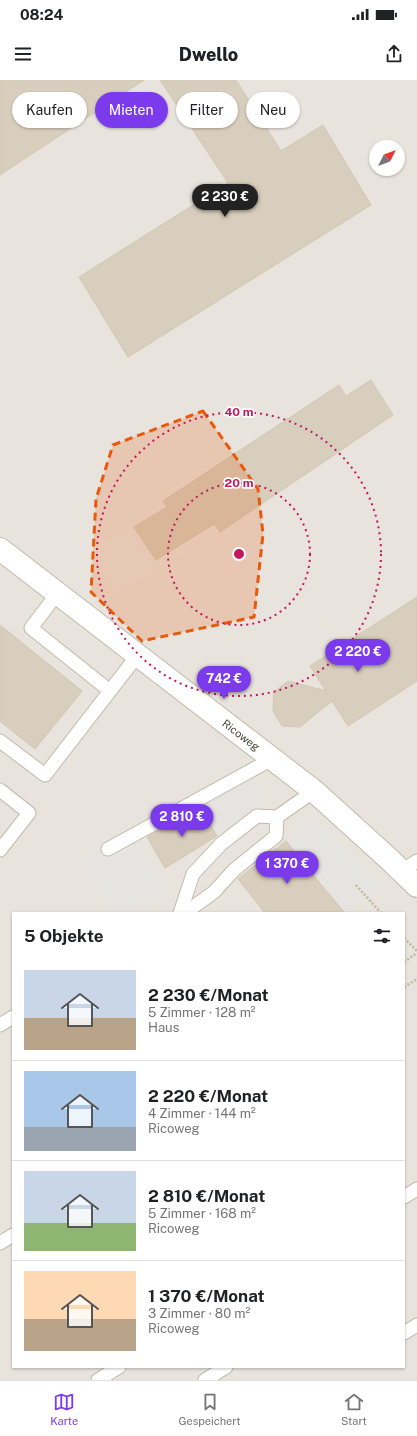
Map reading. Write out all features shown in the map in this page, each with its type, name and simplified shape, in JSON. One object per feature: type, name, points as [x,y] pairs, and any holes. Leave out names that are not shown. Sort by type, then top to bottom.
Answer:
[{"type":"street","name":"Ricoweg","points":[[0,549],[409,866],[417,886]]},
{"type":"lane","points":[[57,594],[31,628],[110,691]]},
{"type":"lane","points":[[0,741],[44,775],[137,656]]},
{"type":"lane","points":[[108,848],[272,759]]},
{"type":"lane","points":[[0,790],[29,813],[0,850]]},
{"type":"lane","points":[[180,912],[193,874],[221,844],[257,816],[276,817],[314,791]]},
{"type":"lane","points":[[186,912],[214,892],[234,870],[276,836],[276,817]]},
{"type":"lane","points":[[0,1025],[12,1018]]},
{"type":"lane","points":[[405,1196],[417,1189]]},
{"type":"lane","points":[[0,1243],[12,1236]]},
{"type":"lane","points":[[405,1332],[417,1325]]},
{"type":"lane","points":[[98,1380],[116,1368]]},
{"type":"lane","points":[[205,1380],[224,1368]]},
{"type":"path","points":[[356,884],[380,912]]},
{"type":"path","points":[[405,939],[417,952],[405,961]]},
{"type":"path","points":[[405,986],[417,979]]},
{"type":"highlighted area","points":[[203,411],[258,489],[263,534],[254,617],[142,641],[91,592],[96,499],[113,445]]},
{"type":"shaded area","points":[[0,80],[417,80],[417,1380],[0,1380]]},
{"type":"shaded area","points":[[128,528],[152,564],[189,542],[192,547],[117,594],[90,553]]},
{"type":"shaded area","points":[[238,769],[262,792],[263,801],[217,836],[193,795]]},
{"type":"shaded area","points":[[314,818],[382,884],[369,896],[345,912],[286,841]]},
{"type":"shaded area","points":[[131,829],[167,891],[132,912],[109,912],[80,858]]},
{"type":"building","points":[[0,80],[144,80],[126,92],[95,92],[95,112],[87,118],[87,92],[12,92],[12,128],[71,128],[0,175]]},
{"type":"building","points":[[160,80],[236,80],[246,96],[246,128],[266,128],[281,151],[323,125],[371,205],[128,357],[79,277],[228,183],[192,128],[238,128],[238,92],[176,92],[176,104]]},
{"type":"building","points":[[371,380],[393,415],[220,532],[214,524],[156,560],[134,527],[167,507],[163,501],[339,385],[346,396]]},
{"type":"building","points":[[417,597],[417,681],[348,726],[332,701],[300,727],[282,726],[273,711],[274,692],[288,681],[326,691],[310,666]]},
{"type":"building","points":[[0,625],[82,691],[35,749],[0,721]]},
{"type":"building","points":[[200,808],[217,836],[165,868],[147,837]]},
{"type":"building","points":[[286,841],[344,912],[264,912],[238,879]]}]
